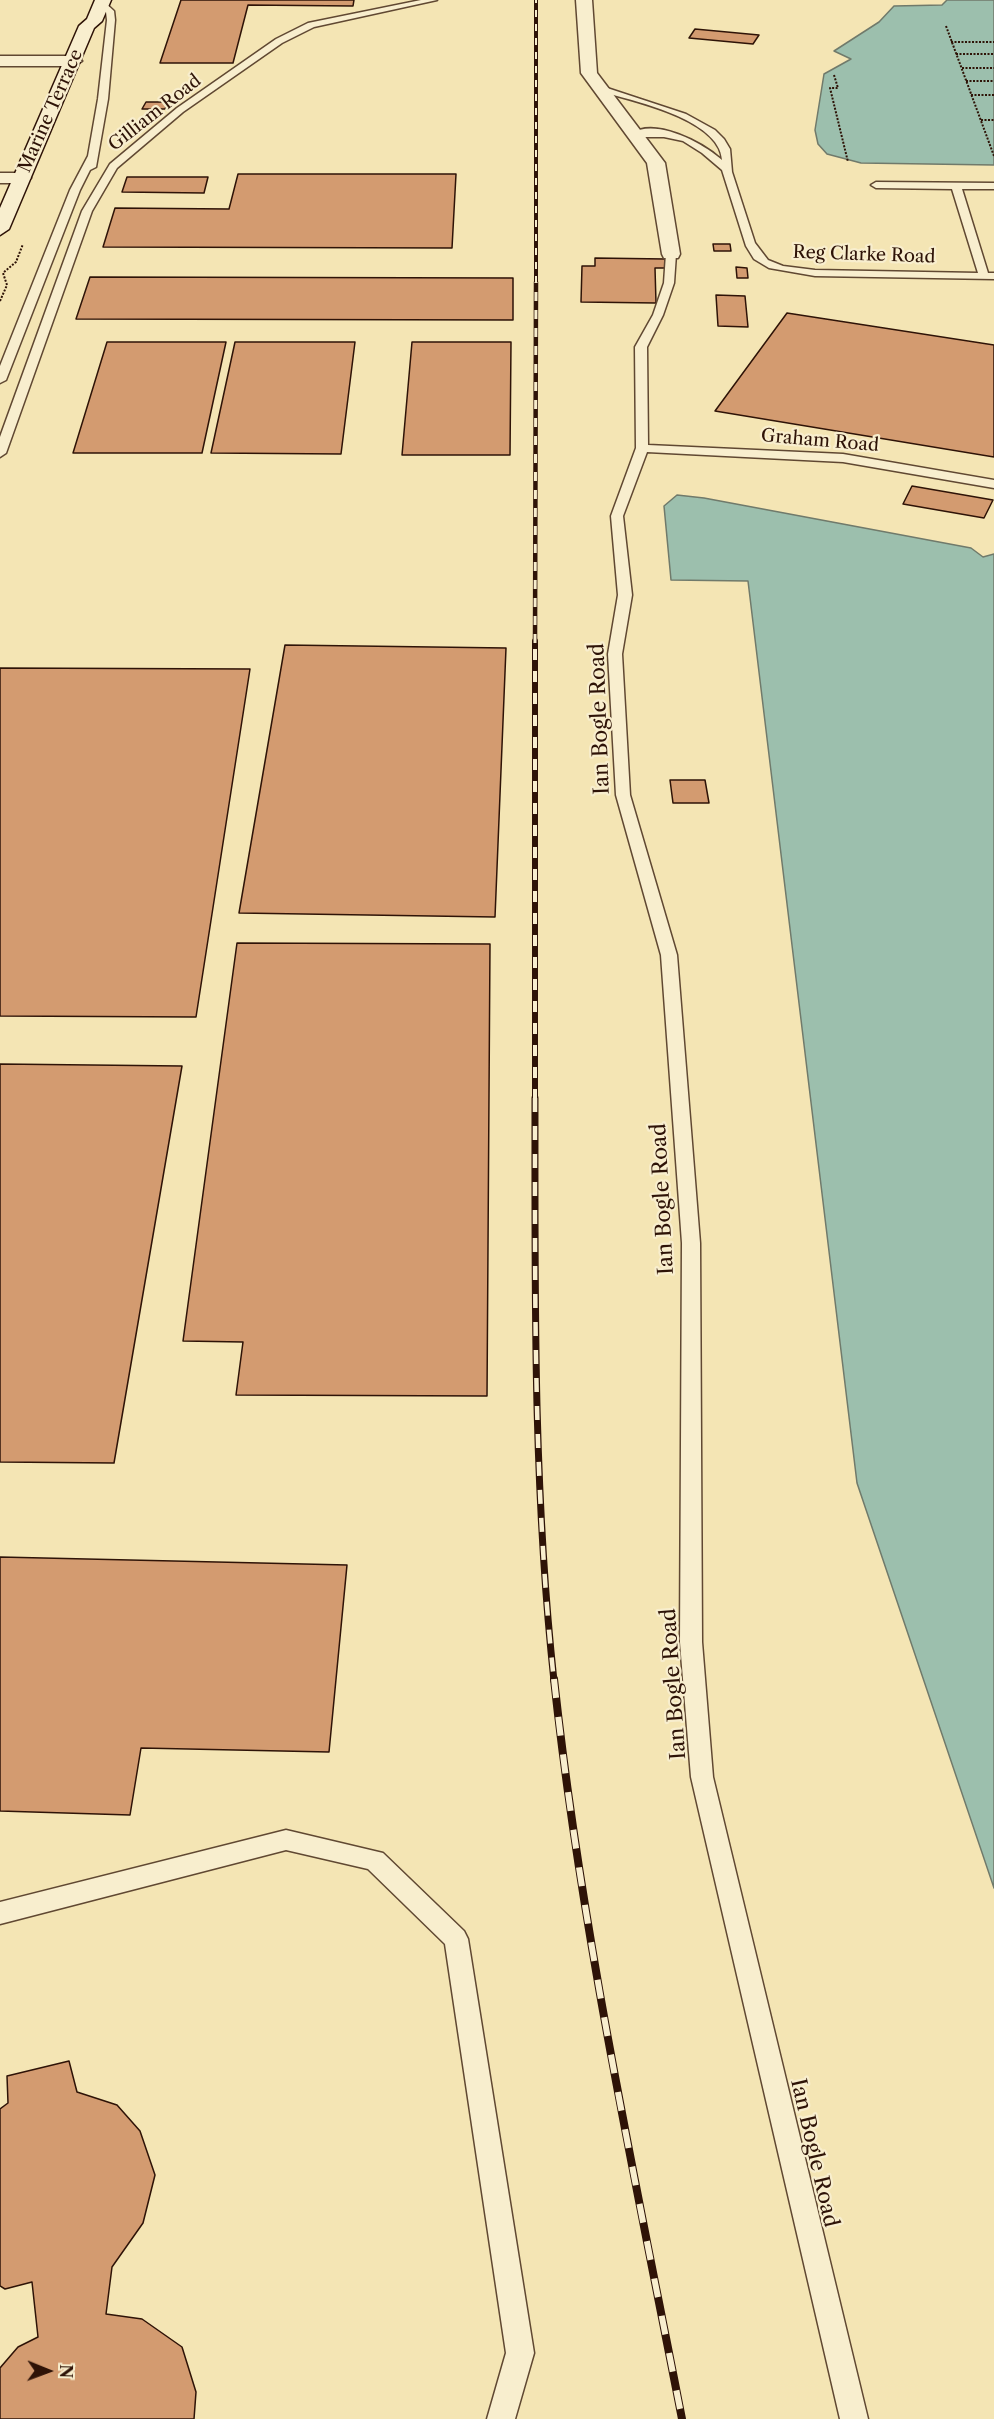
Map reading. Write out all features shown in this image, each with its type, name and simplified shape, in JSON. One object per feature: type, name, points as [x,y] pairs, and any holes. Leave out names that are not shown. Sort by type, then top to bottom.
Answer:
[{"type":"street","name":"Ian Bogle Road","points":[[584,0],[589,73],[656,163],[671,254]]},
{"type":"street","name":"Marine Terrace","points":[[0,229],[74,61],[87,26],[94,21],[98,1]]},
{"type":"street","points":[[0,62],[74,61]]},
{"type":"street","points":[[0,178],[21,178]]},
{"type":"lane","name":"Gilliam Road","points":[[0,453],[87,211],[113,166],[180,110],[279,40],[311,25],[433,0]]},
{"type":"lane","points":[[87,211],[92,157],[103,99],[111,20],[110,11],[98,1]]},
{"type":"lane","name":"Reg Clarke Road","points":[[601,89],[640,100],[704,127],[722,142],[727,153],[726,169],[754,252],[765,262],[787,270],[815,273],[989,276]]},
{"type":"lane","points":[[636,134],[660,132],[683,136],[697,144],[726,169]]},
{"type":"lane","points":[[0,380],[75,190],[92,157]]},
{"type":"lane","points":[[876,185],[994,186]]},
{"type":"lane","points":[[956,185],[989,276]]},
{"type":"lane","name":"Ian Bogle Road","points":[[671,254],[669,283],[657,315],[640,347],[642,448],[617,516],[625,595],[615,654],[623,795],[669,955],[691,1243],[691,1642],[702,1777],[854,2419]]},
{"type":"lane","name":"Graham Road","points":[[642,448],[843,458],[994,484]]},
{"type":"lane","points":[[0,1913],[286,1840],[375,1860],[456,1939],[520,2353],[501,2419]]},
{"type":"path","points":[[946,26],[994,156]]},
{"type":"path","points":[[951,42],[994,42]]},
{"type":"path","points":[[956,54],[994,54]]},
{"type":"path","points":[[961,68],[994,68]]},
{"type":"path","points":[[834,75],[838,88],[830,88],[848,162]]},
{"type":"path","points":[[966,81],[994,81]]},
{"type":"path","points":[[971,95],[994,95]]},
{"type":"path","points":[[981,120],[994,120]]},
{"type":"path","points":[[986,133],[994,133]]},
{"type":"shaded area","points":[[947,0],[994,0],[994,165],[861,163],[827,154],[818,144],[815,130],[824,74],[851,59],[834,51],[879,22],[894,6],[942,5]]},
{"type":"shaded area","points":[[677,495],[704,498],[971,548],[983,557],[994,554],[994,1888],[857,1483],[748,581],[671,580],[664,506]]},
{"type":"building","points":[[181,0],[354,0],[353,6],[248,5],[233,63],[160,63]]},
{"type":"building","points":[[695,29],[759,35],[753,44],[689,38]]},
{"type":"building","points":[[146,102],[168,102],[165,109],[142,109]]},
{"type":"building","points":[[238,174],[456,174],[452,248],[103,247],[115,208],[229,209]]},
{"type":"building","points":[[127,177],[208,177],[204,193],[122,192]]},
{"type":"building","points":[[713,244],[730,244],[731,251],[714,251]]},
{"type":"building","points":[[595,258],[665,259],[665,268],[655,268],[656,303],[581,302],[582,266],[595,266]]},
{"type":"building","points":[[736,267],[747,268],[748,278],[737,278]]},
{"type":"building","points":[[90,277],[513,278],[513,320],[76,319]]},
{"type":"building","points":[[716,295],[745,296],[748,327],[718,326]]},
{"type":"building","points":[[787,313],[994,345],[994,457],[715,411]]},
{"type":"building","points":[[107,342],[226,342],[202,453],[73,453]]},
{"type":"building","points":[[235,342],[355,342],[341,454],[211,453]]},
{"type":"building","points":[[412,342],[511,342],[510,455],[402,455]]},
{"type":"building","points":[[912,486],[993,500],[984,518],[903,504]]},
{"type":"building","points":[[285,645],[506,648],[495,917],[239,913]]},
{"type":"building","points":[[0,668],[250,669],[196,1017],[0,1016]]},
{"type":"building","points":[[670,780],[705,780],[709,803],[673,803]]},
{"type":"building","points":[[237,943],[490,944],[487,1396],[236,1395],[243,1342],[183,1341]]},
{"type":"building","points":[[0,1064],[182,1066],[114,1463],[0,1462]]},
{"type":"building","points":[[0,1557],[347,1565],[329,1752],[141,1748],[130,1815],[0,1811]]},
{"type":"building","points":[[69,2061],[77,2092],[117,2105],[140,2131],[155,2175],[143,2223],[112,2267],[106,2314],[142,2319],[182,2347],[196,2392],[194,2419],[0,2419],[0,2368],[18,2347],[38,2337],[32,2282],[5,2289],[0,2286],[0,2109],[8,2103],[7,2076]]},
{"type":"railway","points":[[536,0],[536,282]]},
{"type":"railway","points":[[535,643],[536,282]]},
{"type":"railway","points":[[535,643],[535,1317],[542,1535],[554,1681]]},
{"type":"railway","points":[[554,1679],[565,1772],[594,1958],[682,2419]]}]
